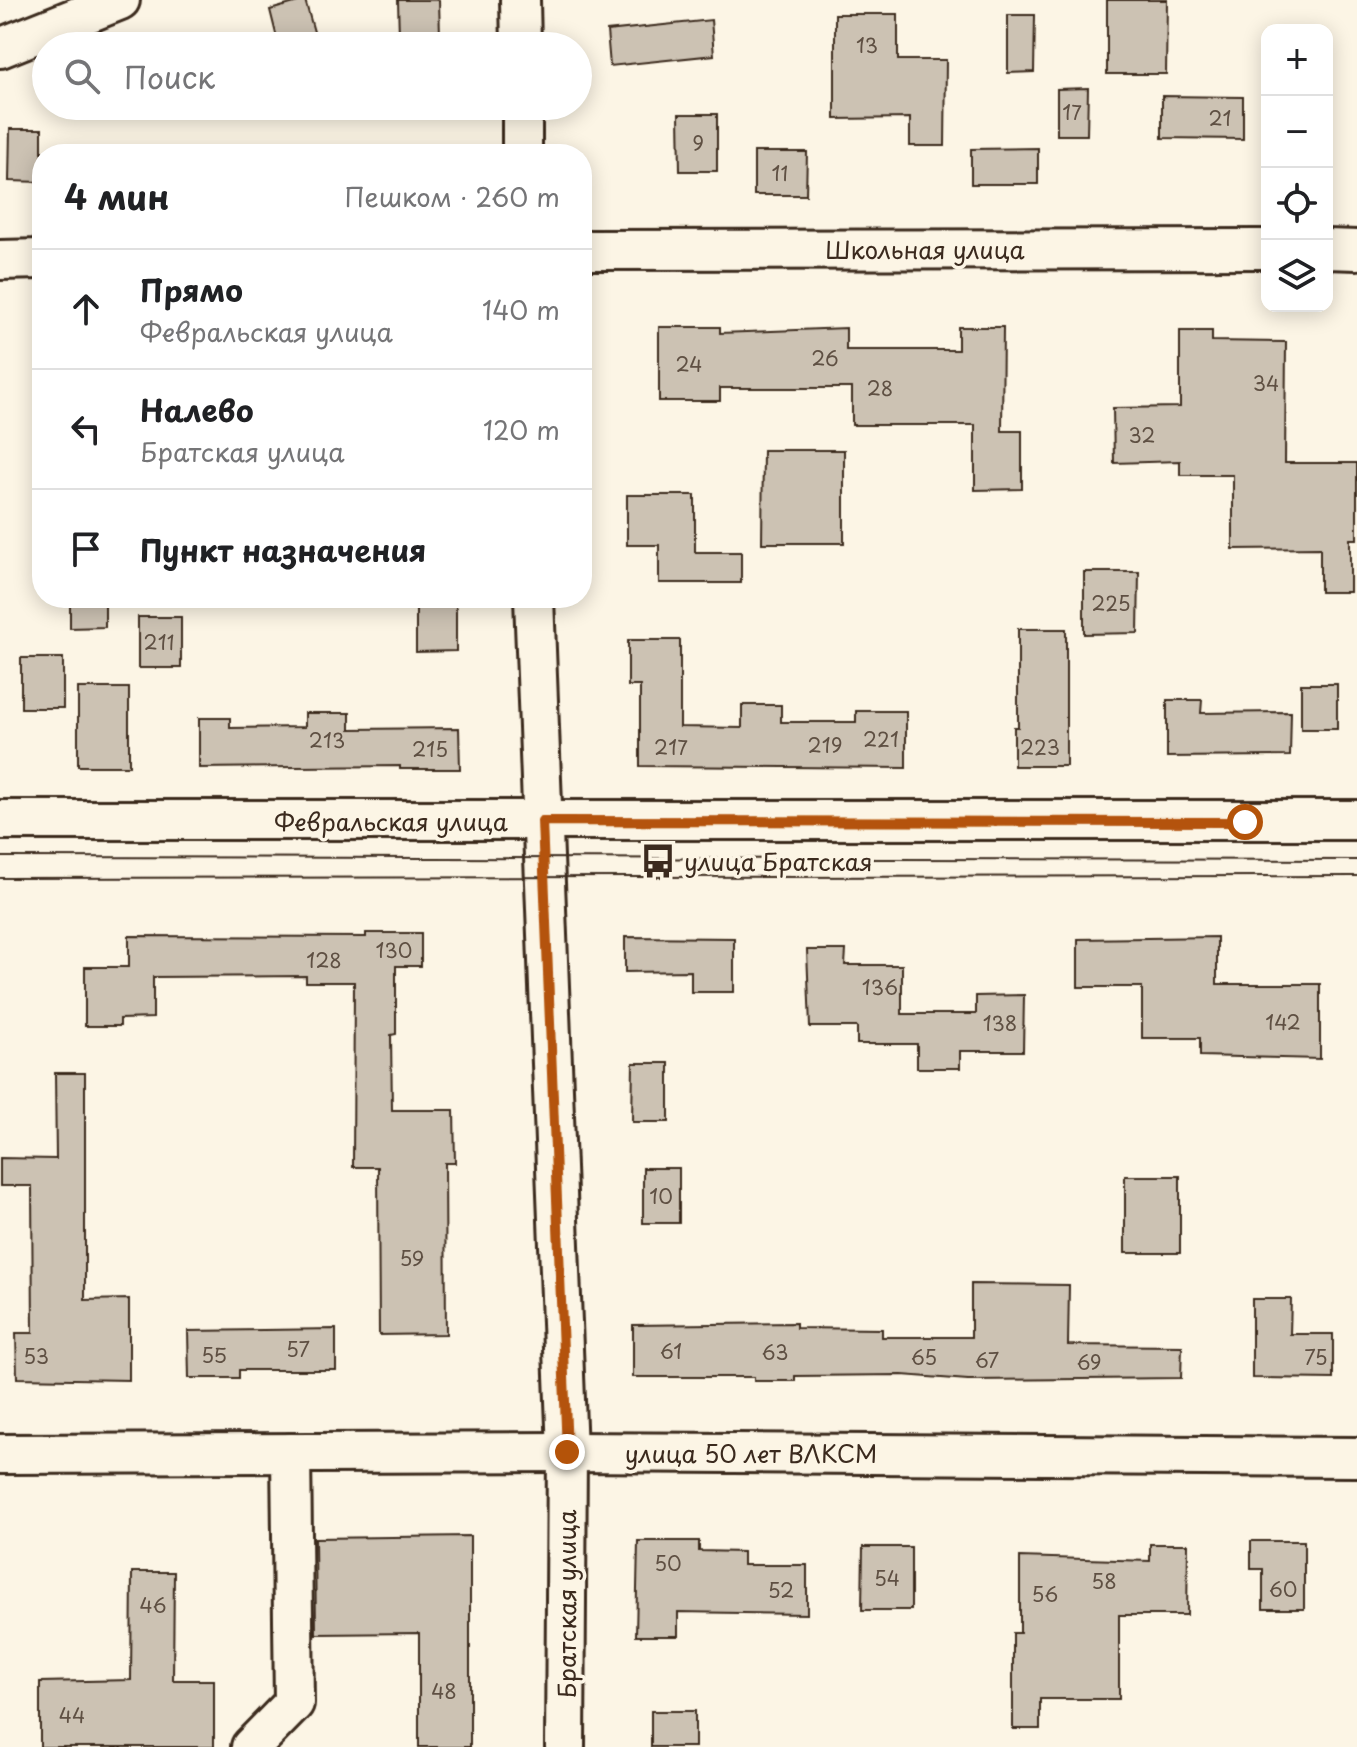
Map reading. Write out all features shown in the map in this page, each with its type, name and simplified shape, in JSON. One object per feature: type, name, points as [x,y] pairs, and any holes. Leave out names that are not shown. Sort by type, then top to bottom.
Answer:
[{"type":"street","points":[[40,32],[120,0]]},
{"type":"street","points":[[520,0],[521,32]]},
{"type":"street","points":[[0,48],[32,35]]},
{"type":"street","points":[[522,120],[522,144]]},
{"type":"street","name":"Школьная улица","points":[[592,250],[1261,249]]},
{"type":"street","points":[[1333,249],[1357,250]]},
{"type":"street","points":[[0,260],[32,259]]},
{"type":"street","name":"Братская улица","points":[[534,608],[567,1452],[565,1747]]},
{"type":"street","name":"Февральская улица","points":[[0,820],[1357,820]]},
{"type":"street","name":"улица 50 лет ВЛКСМ","points":[[0,1454],[567,1452],[1357,1457]]},
{"type":"street","points":[[251,1747],[294,1703],[291,1453]]},
{"type":"building","points":[[305,0],[314,32],[276,32],[270,10]]},
{"type":"building","points":[[398,0],[439,0],[440,32],[399,32]]},
{"type":"building","points":[[1107,0],[1167,0],[1166,74],[1107,74]]},
{"type":"building","points":[[835,14],[898,14],[898,60],[946,60],[945,146],[910,146],[910,118],[835,119]]},
{"type":"building","points":[[1008,15],[1035,15],[1034,72],[1008,73]]},
{"type":"building","points":[[711,20],[714,55],[610,66],[607,31]]},
{"type":"building","points":[[1088,88],[1087,135],[1057,135],[1057,89]]},
{"type":"building","points":[[1162,96],[1243,97],[1243,139],[1162,138]]},
{"type":"building","points":[[679,114],[717,114],[717,171],[680,171]]},
{"type":"building","points":[[10,129],[42,129],[42,144],[32,144],[32,182],[9,181]]},
{"type":"building","points":[[1038,148],[1038,184],[971,184],[971,149]]},
{"type":"building","points":[[754,152],[807,152],[806,195],[754,195]]},
{"type":"building","points":[[659,327],[720,327],[720,333],[846,328],[846,350],[958,350],[958,327],[1003,327],[1002,431],[1022,431],[1022,489],[975,490],[975,425],[852,425],[852,388],[720,388],[720,401],[659,401]]},
{"type":"building","points":[[1180,331],[1212,331],[1212,341],[1286,342],[1285,463],[1357,463],[1357,539],[1350,539],[1350,592],[1320,592],[1320,548],[1233,549],[1233,475],[1180,475],[1180,461],[1114,463],[1113,408],[1180,407]]},
{"type":"building","points":[[763,450],[844,450],[844,543],[762,543]]},
{"type":"building","points":[[627,495],[695,495],[695,552],[741,552],[741,583],[659,583],[659,545],[627,545]]},
{"type":"building","points":[[1084,572],[1139,572],[1138,633],[1084,634]]},
{"type":"building","points":[[70,608],[105,608],[105,627],[70,628]]},
{"type":"building","points":[[416,608],[456,608],[456,651],[416,652]]},
{"type":"building","points":[[138,617],[181,617],[181,668],[138,668]]},
{"type":"building","points":[[1018,629],[1066,629],[1066,766],[1014,766],[1014,727],[1018,727]]},
{"type":"building","points":[[628,640],[680,640],[680,727],[742,728],[742,705],[781,705],[781,722],[856,722],[856,711],[906,711],[906,768],[640,766],[640,686],[628,686]]},
{"type":"building","points":[[21,658],[63,658],[63,708],[21,708]]},
{"type":"building","points":[[1301,684],[1337,684],[1337,729],[1301,729]]},
{"type":"building","points":[[78,688],[129,688],[129,766],[78,766]]},
{"type":"building","points":[[1167,700],[1202,700],[1201,713],[1291,712],[1290,756],[1167,757]]},
{"type":"building","points":[[305,713],[350,713],[350,729],[459,728],[460,769],[400,769],[400,766],[199,768],[199,718],[230,718],[230,728],[305,727]]},
{"type":"building","points":[[366,933],[421,933],[421,966],[396,966],[396,1034],[391,1035],[392,1110],[454,1110],[455,1163],[445,1163],[446,1334],[379,1335],[378,1167],[353,1167],[354,982],[306,982],[306,976],[153,977],[153,1018],[120,1019],[120,1026],[85,1026],[85,967],[129,967],[129,936],[366,937]]},
{"type":"building","points":[[625,937],[734,938],[734,992],[691,992],[691,971],[625,972]]},
{"type":"building","points":[[1217,937],[1217,984],[1320,984],[1320,1059],[1200,1056],[1200,1038],[1142,1038],[1142,987],[1078,987],[1078,939]]},
{"type":"building","points":[[807,950],[846,950],[845,965],[902,965],[902,1014],[976,1014],[976,996],[1024,995],[1023,1051],[960,1051],[960,1068],[917,1068],[917,1044],[857,1044],[857,1027],[810,1027]]},
{"type":"building","points":[[633,1063],[669,1063],[669,1122],[632,1122]]},
{"type":"building","points":[[55,1073],[85,1073],[85,1300],[129,1299],[129,1380],[17,1378],[16,1333],[33,1333],[32,1186],[0,1186],[0,1158],[56,1159]]},
{"type":"building","points":[[643,1168],[679,1168],[679,1223],[643,1223]]},
{"type":"building","points":[[1125,1176],[1180,1176],[1180,1253],[1125,1253]]},
{"type":"building","points":[[971,1284],[1069,1285],[1068,1345],[1182,1346],[1181,1378],[968,1380],[902,1375],[795,1376],[795,1381],[754,1381],[754,1377],[633,1377],[633,1325],[796,1323],[796,1328],[882,1329],[882,1337],[971,1337]]},
{"type":"building","points":[[1252,1299],[1291,1299],[1290,1334],[1333,1334],[1333,1379],[1252,1378]]},
{"type":"building","points":[[336,1329],[336,1370],[239,1370],[239,1378],[189,1378],[188,1331]]},
{"type":"building","points":[[470,1536],[470,1747],[419,1747],[419,1633],[316,1634],[315,1538]]},
{"type":"building","points":[[638,1541],[699,1541],[699,1551],[743,1552],[743,1565],[807,1565],[807,1614],[678,1612],[678,1636],[636,1636]]},
{"type":"building","points":[[1251,1541],[1304,1541],[1304,1609],[1263,1609],[1263,1569],[1251,1569]]},
{"type":"building","points":[[1150,1544],[1188,1544],[1187,1615],[1119,1615],[1119,1699],[1040,1699],[1040,1729],[1013,1729],[1013,1633],[1020,1633],[1020,1557],[1150,1561]]},
{"type":"building","points":[[863,1547],[911,1547],[911,1610],[862,1610]]},
{"type":"building","points":[[132,1572],[174,1572],[173,1680],[214,1680],[214,1747],[40,1747],[40,1682],[131,1680]]},
{"type":"building","points":[[651,1711],[695,1711],[695,1747],[651,1747]]},
{"type":"tram line","points":[[0,857],[1357,860]]},
{"type":"tram line","points":[[0,878],[1357,876]]},
{"type":"place","name":"улица Братская","points":[[658,861]]},
{"type":"route","points":[[567,1452],[542,821],[1245,822]]}]
